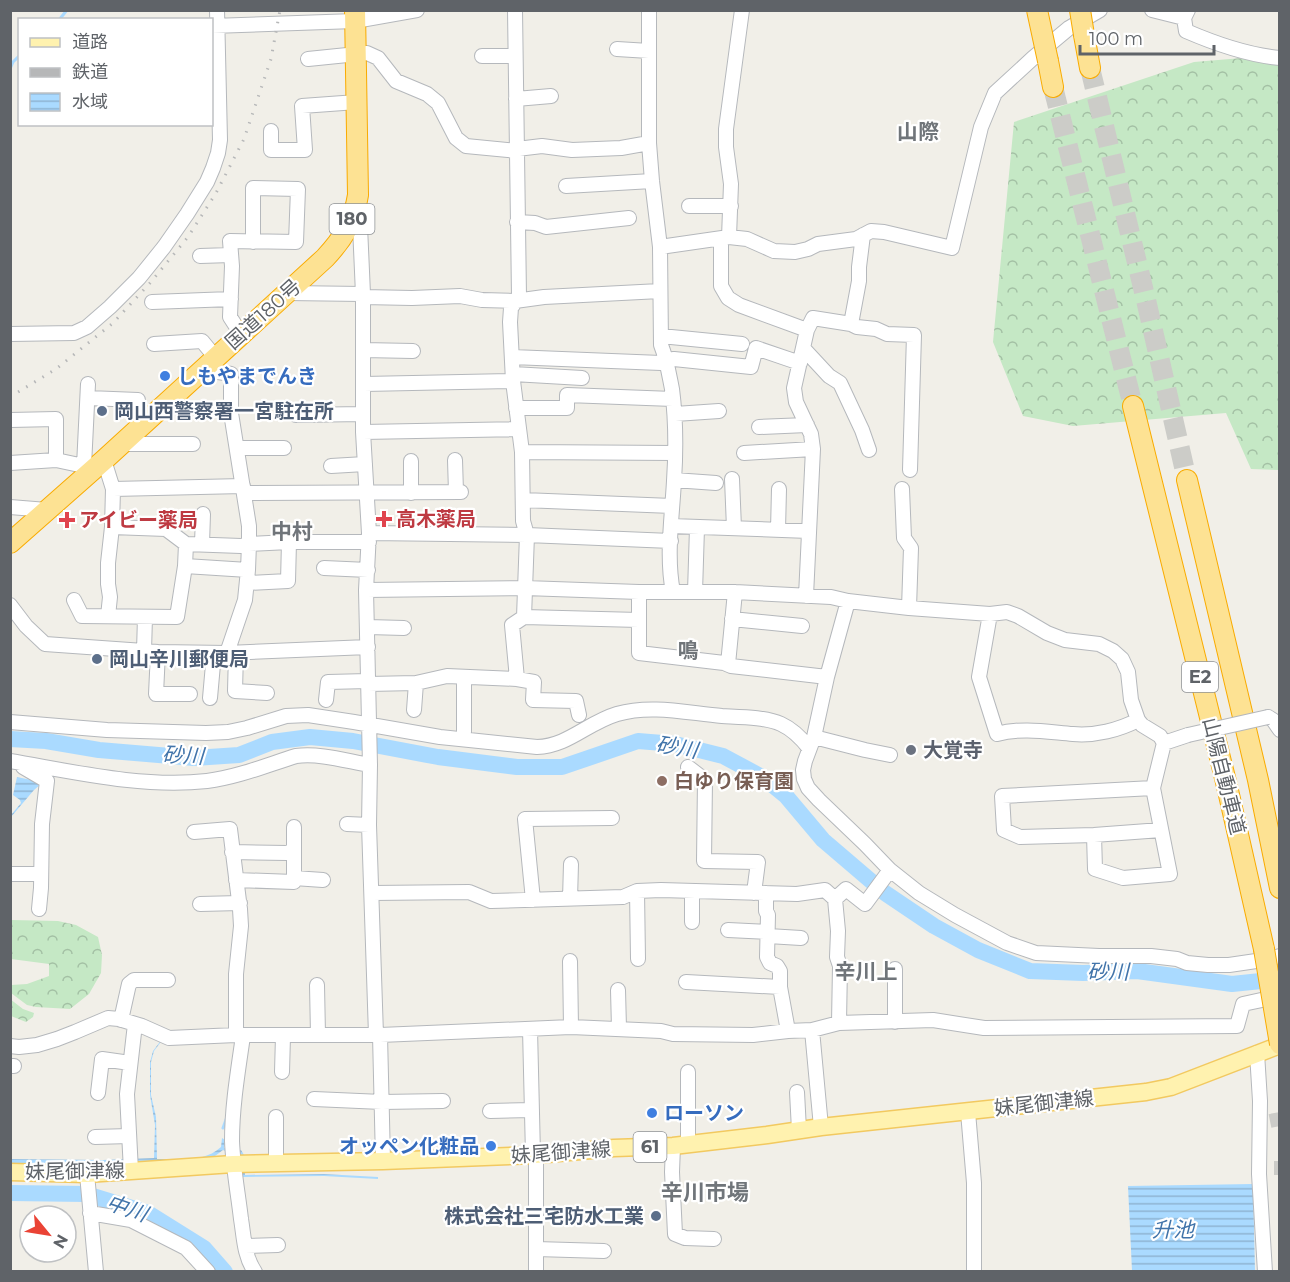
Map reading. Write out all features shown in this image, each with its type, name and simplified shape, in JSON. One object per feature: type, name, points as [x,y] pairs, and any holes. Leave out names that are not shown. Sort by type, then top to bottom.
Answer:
[{"type":"highway","points":[[1037,10],[1053,87]]},
{"type":"highway","points":[[1080,10],[1090,68]]},
{"type":"highway","name":"国道180号","points":[[10,543],[287,293],[334,248],[344,234],[356,207],[358,188],[355,16]]},
{"type":"highway","name":"山陽自動車道","points":[[1133,406],[1227,786],[1272,952],[1280,1044]]},
{"type":"highway","name":"山陽自動車道","points":[[1187,480],[1258,780],[1280,888]]},
{"type":"main road","name":"妹尾御津線","points":[[10,1172],[87,1176],[233,1164],[535,1155],[680,1145],[821,1127],[1146,1092],[1171,1087],[1280,1044]]},
{"type":"street","points":[[10,334],[74,333],[87,327],[139,278],[187,214],[207,182],[218,153],[220,140],[214,26],[217,10]]},
{"type":"street","points":[[214,26],[417,10]]},
{"type":"street","points":[[514,10],[519,296],[511,308],[513,377],[522,452],[524,521],[527,535],[524,617]]},
{"type":"street","points":[[649,10],[649,143],[660,247],[661,345],[667,360],[675,414],[670,576],[673,592]]},
{"type":"street","points":[[742,10],[726,129],[731,184],[721,286],[728,298],[739,305],[807,330]]},
{"type":"street","points":[[660,247],[725,238],[747,239],[774,250],[795,252],[818,244],[856,239],[871,231],[952,248],[981,127],[995,93],[1033,57],[1069,28],[1100,10]]},
{"type":"street","points":[[1152,10],[1186,14],[1186,31],[1208,41],[1257,56],[1280,58]]},
{"type":"street","points":[[617,49],[649,51]]},
{"type":"street","points":[[308,58],[367,53],[378,58],[396,81],[427,94],[438,103],[456,138],[466,146],[517,150],[542,146],[572,150],[649,143]]},
{"type":"street","points":[[482,56],[515,56]]},
{"type":"street","points":[[516,99],[551,96]]},
{"type":"street","points":[[271,131],[271,150],[305,150],[302,105],[357,102]]},
{"type":"street","points":[[566,186],[652,181]]},
{"type":"street","points":[[241,334],[230,317],[230,242],[253,242],[296,242],[298,189],[254,188],[253,242]]},
{"type":"street","points":[[689,206],[730,206]]},
{"type":"street","points":[[517,222],[535,223],[546,227],[629,218]]},
{"type":"street","points":[[352,219],[360,226],[363,296],[363,432],[369,538],[366,590],[369,825],[383,1161]]},
{"type":"street","points":[[851,324],[860,281],[862,235]]},
{"type":"street","points":[[200,256],[231,255]]},
{"type":"street","points":[[287,293],[412,298],[460,296],[483,300],[515,301],[544,297],[660,291]]},
{"type":"street","points":[[152,302],[231,299]]},
{"type":"street","points":[[806,596],[813,450],[811,434],[796,402],[794,388],[807,330],[813,318],[876,329],[887,334],[914,335],[910,470]]},
{"type":"street","points":[[661,336],[742,344]]},
{"type":"street","points":[[154,344],[202,341],[218,372],[231,374],[231,413],[249,526],[248,576],[245,600],[210,698]]},
{"type":"street","points":[[512,357],[661,363],[667,360],[751,367],[756,348],[800,363]]},
{"type":"street","points":[[803,348],[829,376],[840,383],[869,450]]},
{"type":"street","points":[[363,350],[413,351]]},
{"type":"street","points":[[364,384],[513,377],[582,378]]},
{"type":"street","points":[[108,616],[110,597],[108,563],[113,489],[93,466],[88,391],[138,400]]},
{"type":"street","points":[[516,408],[567,408],[567,395],[673,399]]},
{"type":"street","points":[[675,414],[718,411]]},
{"type":"street","points":[[296,415],[363,414]]},
{"type":"street","points":[[10,420],[56,419],[56,460]]},
{"type":"street","points":[[759,427],[807,425]]},
{"type":"street","points":[[363,432],[519,429]]},
{"type":"street","points":[[121,444],[193,444]]},
{"type":"street","points":[[237,448],[284,448]]},
{"type":"street","points":[[744,453],[813,450]]},
{"type":"street","points":[[522,452],[675,453]]},
{"type":"street","points":[[10,463],[56,460],[93,466]]},
{"type":"street","points":[[113,489],[459,492],[455,460]]},
{"type":"street","points":[[411,461],[411,493]]},
{"type":"street","points":[[332,466],[365,464]]},
{"type":"street","points":[[732,479],[734,528]]},
{"type":"street","points":[[674,480],[716,483]]},
{"type":"street","points":[[778,530],[779,489]]},
{"type":"street","points":[[902,489],[904,538],[911,548],[909,608]]},
{"type":"street","points":[[523,500],[672,506]]},
{"type":"street","points":[[10,507],[47,510]]},
{"type":"street","points":[[202,544],[203,514]]},
{"type":"street","points":[[671,526],[810,531]]},
{"type":"street","points":[[112,527],[160,527],[186,544],[241,546],[369,538],[527,535],[671,546]]},
{"type":"street","points":[[695,592],[698,528]]},
{"type":"street","points":[[185,566],[288,581],[289,542]]},
{"type":"street","points":[[74,600],[82,616],[177,617],[186,544]]},
{"type":"street","points":[[605,547],[671,546]]},
{"type":"street","points":[[324,568],[368,570]]},
{"type":"street","points":[[366,590],[525,588],[639,592],[735,592],[831,597],[909,608],[990,614],[1007,612],[1065,640],[1100,644],[1113,651],[1122,659],[1128,672],[1131,700],[1138,720],[1160,736],[1164,743],[1153,788],[1170,874],[1123,878],[1095,869],[1094,835]]},
{"type":"street","points":[[639,592],[639,653],[827,677]]},
{"type":"street","points":[[728,664],[735,592]]},
{"type":"street","points":[[849,601],[803,770],[808,788],[890,870],[919,893],[955,915],[1007,943],[1036,953],[1151,956],[1208,965],[1229,965],[1263,960],[1272,952]]},
{"type":"street","points":[[10,605],[26,626],[45,644],[151,652],[226,653],[368,647]]},
{"type":"street","points":[[990,614],[979,677],[997,734],[1016,731],[1086,734],[1113,730],[1138,720]]},
{"type":"street","points":[[145,616],[156,694],[190,694]]},
{"type":"street","points":[[517,679],[512,625],[524,617],[639,620]]},
{"type":"street","points":[[732,619],[802,626]]},
{"type":"street","points":[[368,627],[404,628]]},
{"type":"street","points":[[226,653],[235,691],[267,693]]},
{"type":"street","points":[[326,700],[328,681],[416,683],[447,676],[517,679],[534,682],[533,700],[576,701],[579,715]]},
{"type":"street","points":[[464,677],[464,732]]},
{"type":"street","points":[[414,710],[416,683]]},
{"type":"street","points":[[10,722],[107,730],[206,733],[228,732],[295,715],[451,738],[547,747],[565,741],[614,715],[627,711],[651,710],[756,718],[785,726],[804,742],[890,755]]},
{"type":"street","points":[[1164,743],[1188,735],[1268,717],[1280,730]]},
{"type":"street","points":[[12,762],[153,783],[220,779],[296,756],[317,755],[370,763]]},
{"type":"street","points":[[12,762],[47,782],[42,824],[39,909]]},
{"type":"street","points":[[688,767],[705,780],[704,861],[758,862],[760,893],[768,915],[767,957],[770,963],[777,966],[780,971],[780,987],[788,1031]]},
{"type":"street","points":[[1153,788],[1002,796],[1004,830],[1020,837],[1161,830]]},
{"type":"street","points":[[533,900],[525,819],[612,818]]},
{"type":"street","points":[[347,824],[369,825]]},
{"type":"street","points":[[236,880],[294,882],[294,827]]},
{"type":"street","points":[[194,832],[230,829],[241,926],[236,974],[240,1035],[233,1110],[233,1164],[245,1246],[249,1263],[255,1272]]},
{"type":"street","points":[[232,852],[287,853],[294,850]]},
{"type":"street","points":[[570,899],[571,864]]},
{"type":"street","points":[[835,899],[846,889],[865,904],[890,870]]},
{"type":"street","points":[[10,874],[41,874]]},
{"type":"street","points":[[294,878],[323,880]]},
{"type":"street","points":[[372,893],[469,892],[491,901],[623,897],[637,891],[662,890],[797,894],[825,890],[835,899],[838,931],[837,957],[840,966],[840,1023]]},
{"type":"street","points":[[637,891],[638,959]]},
{"type":"street","points":[[692,891],[692,922]]},
{"type":"street","points":[[200,904],[240,903]]},
{"type":"street","points":[[728,930],[801,938]]},
{"type":"street","points":[[570,961],[571,1027]]},
{"type":"street","points":[[895,969],[895,1022]]},
{"type":"street","points":[[121,1020],[129,984],[134,980],[168,980]]},
{"type":"street","points":[[686,982],[780,987]]},
{"type":"street","points":[[318,985],[318,1035]]},
{"type":"street","points":[[618,990],[619,1028]]},
{"type":"street","points":[[10,1046],[37,1045],[75,1032],[108,1017],[135,1024],[169,1038],[240,1035],[378,1035],[571,1027],[619,1028],[673,1034],[753,1035],[812,1030],[840,1023],[933,1020],[984,1028],[1237,1026],[1243,1004],[1280,996]]},
{"type":"street","points":[[131,1171],[127,1094],[135,1024]]},
{"type":"street","points":[[530,1029],[535,1155],[536,1272]]},
{"type":"street","points":[[812,1030],[821,1127]]},
{"type":"street","points":[[282,1072],[283,1036]]},
{"type":"street","points":[[1257,1053],[1260,1101],[1265,1122],[1259,1174],[1265,1272]]},
{"type":"street","points":[[98,1093],[102,1059],[130,1063]]},
{"type":"street","points":[[688,1072],[680,1145],[672,1172],[675,1234],[685,1238],[714,1239]]},
{"type":"street","points":[[797,1092],[799,1130]]},
{"type":"street","points":[[314,1099],[382,1102],[443,1101]]},
{"type":"street","points":[[490,1111],[532,1110]]},
{"type":"street","points":[[968,1112],[974,1183],[974,1272]]},
{"type":"street","points":[[276,1117],[276,1163]]},
{"type":"street","points":[[95,1137],[129,1136]]},
{"type":"street","points":[[1259,1174],[1274,1168]]},
{"type":"street","points":[[87,1176],[96,1272]]},
{"type":"street","points":[[90,1213],[131,1220],[186,1248],[208,1272]]},
{"type":"street","points":[[245,1246],[278,1245]]},
{"type":"street","points":[[536,1249],[604,1251]]},
{"type":"green space","points":[[1279,55],[1279,470],[1251,469],[1226,413],[1073,426],[1023,416],[993,342],[1014,122],[1194,62]]},
{"type":"green space","points":[[11,920],[58,921],[76,925],[98,937],[102,955],[101,973],[89,994],[70,1009],[27,1005],[11,993],[11,985],[27,984],[49,976],[49,964],[11,959]]},
{"type":"green space","points":[[10,999],[23,1009],[34,1013],[33,1017],[26,1022],[11,1016]]},
{"type":"water","points":[[17,777],[41,782],[41,784],[11,817],[21,803],[13,795]]},
{"type":"water","points":[[162,1039],[154,1051],[151,1062],[151,1095],[156,1117],[157,1159],[191,1159],[207,1156],[221,1147],[222,1138],[225,1140],[224,1148],[241,1150],[244,1155],[245,1175],[324,1174],[378,1177],[378,1179],[324,1176],[243,1177],[243,1162],[239,1153],[223,1150],[201,1161],[102,1164],[11,1163],[11,1159],[154,1158],[155,1125],[150,1095],[150,1062],[153,1051]]},
{"type":"water","name":"升池","points":[[1253,1184],[1255,1271],[1132,1271],[1128,1186]]},
{"type":"waterway","points":[[61,18],[67,10]]},
{"type":"waterway","points":[[10,69],[18,57]]},
{"type":"waterway","name":"砂川","points":[[10,739],[46,741],[99,750],[194,758],[239,755],[272,742],[310,737],[353,741],[438,757],[517,767],[562,767],[638,741],[675,744],[723,756],[764,778],[786,796],[823,840],[885,893],[934,926],[978,950],[1030,971],[1083,973],[1137,971],[1232,984],[1280,979]]},
{"type":"waterway","points":[[223,1128],[227,1117]]},
{"type":"waterway","name":"中川","points":[[10,1193],[86,1194],[148,1213],[204,1248],[225,1272]]},
{"type":"tunnel","points":[[1090,68],[1187,480]]},
{"type":"tunnel","points":[[1053,87],[1133,406]]},
{"type":"tunnel","points":[[1270,1121],[1280,1119]]},
{"type":"tunnel","points":[[1274,1168],[1280,1168]]},
{"type":"railway","points":[[10,397],[56,369],[113,323],[188,237],[216,193],[244,139],[271,59],[280,10]]},
{"type":"place","name":"しもやまでんき","points":[[165,376]]},
{"type":"place","name":"岡山西警察署一宮駐在所","points":[[102,411]]},
{"type":"place","name":"高木薬局","points":[[384,519]]},
{"type":"place","name":"アイビー薬局","points":[[67,520]]},
{"type":"place","name":"岡山辛川郵便局","points":[[97,659]]},
{"type":"place","name":"大覚寺","points":[[911,750]]},
{"type":"place","name":"白ゆり保育園","points":[[662,781]]},
{"type":"place","name":"ローソン","points":[[652,1113]]},
{"type":"place","name":"オッペン化粧品","points":[[491,1146]]},
{"type":"place","name":"株式会社三宅防水工業","points":[[656,1216]]},
{"type":"district","name":"山際","points":[[918,131]]},
{"type":"district","name":"中村","points":[[292,531]]},
{"type":"district","name":"鳴","points":[[688,650]]},
{"type":"district","name":"辛川上","points":[[866,971]]},
{"type":"district","name":"辛川市場","points":[[705,1192]]}]
